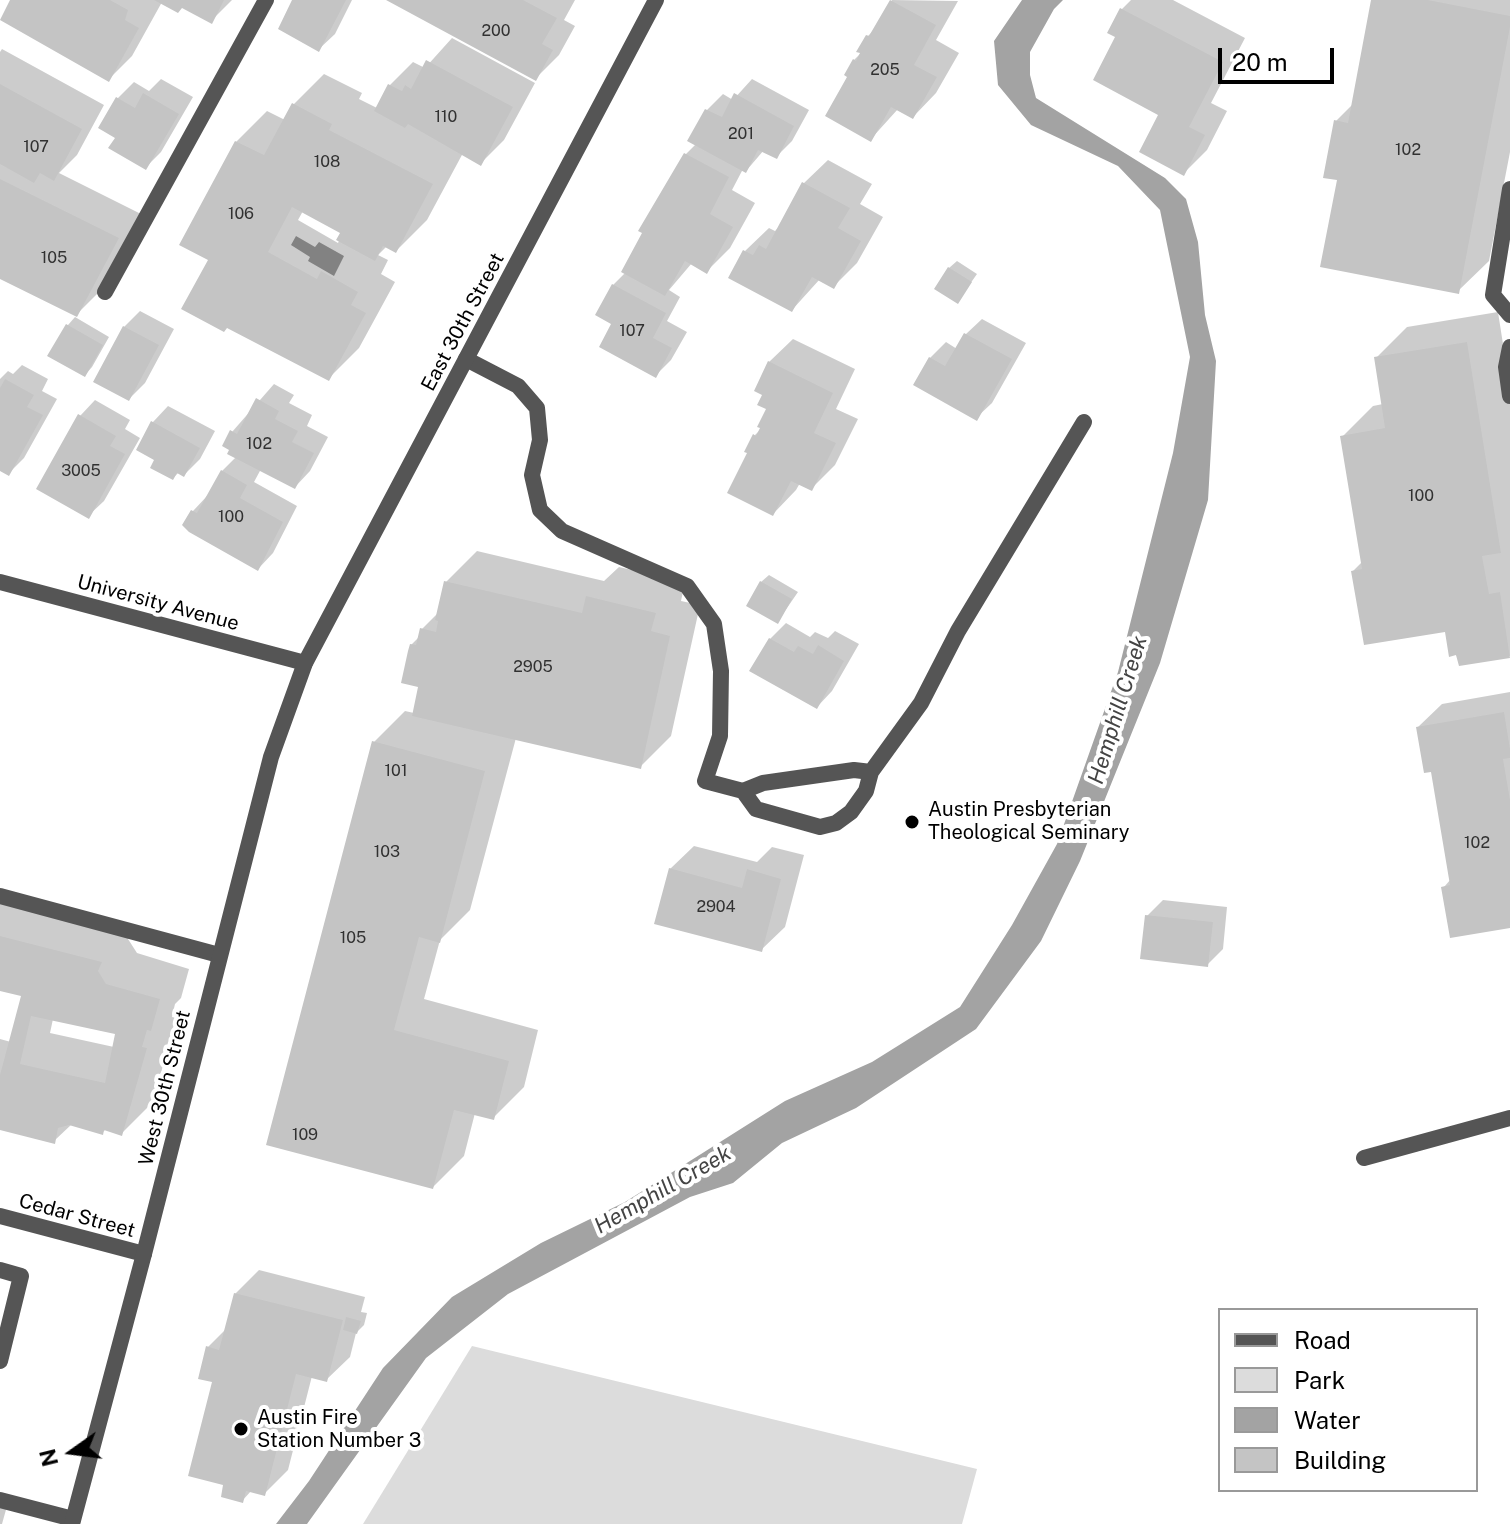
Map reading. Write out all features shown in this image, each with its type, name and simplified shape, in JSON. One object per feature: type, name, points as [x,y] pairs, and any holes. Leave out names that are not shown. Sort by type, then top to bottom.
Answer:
[{"type":"street","points":[[105,292],[266,0]]},
{"type":"street","name":"East 30th Street","points":[[305,663],[656,0]]},
{"type":"street","points":[[1510,189],[1493,295],[1510,315]]},
{"type":"street","points":[[1510,347],[1506,367],[1510,396]]},
{"type":"street","points":[[466,359],[518,386],[537,408],[540,440],[532,475],[540,510],[562,531],[687,586],[714,624],[721,671],[720,736],[705,781],[743,791],[763,783],[854,770],[871,772]]},
{"type":"street","points":[[743,791],[756,809],[820,827],[836,823],[851,812],[866,791],[871,772],[921,703],[958,631],[1084,422]]},
{"type":"street","name":"University Avenue","points":[[0,582],[305,663]]},
{"type":"street","name":"West 30th Street","points":[[72,1521],[271,757],[305,663]]},
{"type":"street","points":[[0,896],[219,955]]},
{"type":"street","points":[[1364,1158],[1510,1118]]},
{"type":"street","name":"Cedar Street","points":[[0,1216],[144,1254]]},
{"type":"street","points":[[0,1270],[21,1276],[0,1361]]},
{"type":"street","points":[[0,1500],[72,1521]]},
{"type":"green space","points":[[472,1346],[977,1469],[962,1524],[363,1524]]},
{"type":"water","name":"Hemphill Creek","points":[[1022,0],[1063,0],[1054,9],[1030,52],[1030,75],[1036,98],[1165,178],[1186,199],[1198,242],[1205,315],[1216,361],[1208,500],[1160,663],[1080,861],[1041,941],[976,1029],[856,1108],[782,1143],[733,1183],[690,1197],[508,1294],[426,1358],[307,1524],[276,1524],[309,1481],[383,1368],[452,1297],[541,1243],[625,1202],[785,1101],[872,1062],[960,1007],[1012,925],[1057,844],[1118,672],[1173,453],[1190,357],[1160,210],[1118,166],[1031,125],[998,85],[994,41]]},
{"type":"water","points":[[296,236],[315,247],[319,242],[344,256],[334,276],[308,261],[310,257],[291,245]]},
{"type":"building","points":[[10,0],[110,0],[128,10],[125,20],[139,28],[109,82],[0,20]]},
{"type":"building","points":[[154,0],[224,0],[212,24],[182,8],[178,13]]},
{"type":"building","points":[[292,0],[346,0],[319,52],[278,29]]},
{"type":"building","points":[[386,0],[523,0],[557,18],[542,44],[553,50],[536,81]]},
{"type":"building","points":[[890,0],[936,25],[914,65],[937,77],[913,119],[891,107],[871,142],[825,116],[847,77],[844,75],[860,53],[856,52]]},
{"type":"building","points":[[1371,0],[1428,0],[1510,16],[1459,294],[1320,267],[1337,180],[1323,178],[1334,120],[1348,123]]},
{"type":"building","points":[[1120,8],[1223,62],[1189,127],[1205,135],[1184,176],[1139,152],[1158,115],[1093,80],[1115,37],[1107,33]]},
{"type":"building","points":[[426,60],[513,107],[481,166],[408,124],[405,128],[374,111],[388,84],[402,91],[405,85],[411,89]]},
{"type":"building","points":[[0,84],[82,129],[54,181],[40,173],[34,183],[0,164]]},
{"type":"building","points":[[143,93],[179,114],[146,170],[108,148],[115,138],[98,128],[116,97],[135,108]]},
{"type":"building","points":[[734,93],[794,126],[777,159],[758,150],[746,173],[687,141],[705,109],[722,117]]},
{"type":"building","points":[[292,103],[332,124],[329,130],[433,184],[396,253],[383,246],[375,261],[336,240],[340,233],[292,207],[268,252],[317,279],[321,271],[358,292],[351,305],[366,313],[329,381],[227,328],[224,332],[181,309],[208,260],[179,245],[235,141],[264,155]]},
{"type":"building","points":[[684,153],[729,177],[710,214],[733,227],[707,274],[685,261],[665,296],[621,272],[642,233],[638,231]]},
{"type":"building","points":[[0,179],[119,238],[77,317],[0,279]]},
{"type":"building","points":[[802,182],[850,208],[838,228],[861,241],[834,289],[812,277],[792,312],[728,278],[743,250],[753,255],[759,245],[766,249]]},
{"type":"building","points":[[948,267],[972,282],[958,304],[934,289]]},
{"type":"building","points":[[612,284],[666,313],[653,338],[672,348],[656,378],[599,347],[611,324],[595,315]]},
{"type":"building","points":[[66,324],[103,345],[85,377],[47,356]]},
{"type":"building","points":[[123,326],[159,345],[129,401],[93,382]]},
{"type":"building","points":[[964,333],[1012,359],[977,421],[913,385],[929,357],[945,366]]},
{"type":"building","points":[[1467,342],[1501,553],[1482,556],[1489,594],[1500,592],[1510,658],[1459,666],[1456,655],[1449,657],[1445,632],[1364,645],[1351,571],[1362,569],[1340,436],[1385,428],[1374,357]]},
{"type":"building","points":[[768,361],[833,393],[814,433],[836,443],[812,491],[791,481],[773,516],[727,493],[753,434],[756,436],[760,428],[757,427],[766,409],[757,405],[762,395],[754,391]]},
{"type":"building","points":[[5,379],[34,395],[27,407],[43,415],[9,476],[0,471],[0,388]]},
{"type":"building","points":[[256,398],[279,411],[275,419],[298,431],[292,442],[314,453],[295,489],[227,454],[229,450],[222,446],[230,430],[237,434]]},
{"type":"building","points":[[78,414],[116,436],[110,446],[125,454],[89,519],[36,489]]},
{"type":"building","points":[[151,421],[200,448],[184,477],[177,473],[173,480],[150,468],[154,460],[136,450]]},
{"type":"building","points":[[221,470],[247,485],[240,498],[283,522],[258,571],[182,525],[191,510],[197,513]]},
{"type":"building","points":[[444,581],[582,613],[586,596],[656,613],[651,631],[670,636],[641,769],[412,716],[418,687],[401,683],[408,651],[410,644],[416,645],[420,628],[436,632],[438,621],[435,620]]},
{"type":"building","points":[[760,581],[792,599],[778,624],[746,606]]},
{"type":"building","points":[[769,638],[794,652],[798,646],[813,654],[818,645],[844,661],[817,709],[749,671]]},
{"type":"building","points":[[1504,712],[1510,749],[1510,758],[1503,759],[1510,800],[1510,928],[1450,938],[1441,887],[1450,885],[1431,772],[1424,773],[1416,727]]},
{"type":"building","points":[[372,741],[485,771],[440,943],[419,937],[394,1030],[509,1061],[494,1120],[454,1110],[433,1189],[266,1145]]},
{"type":"building","points":[[669,868],[742,888],[747,869],[781,879],[762,952],[654,924]]},
{"type":"building","points":[[1145,915],[1213,922],[1208,967],[1140,959]]},
{"type":"building","points":[[0,936],[102,962],[98,971],[106,984],[160,999],[151,1031],[147,1030],[142,1047],[147,1048],[122,1136],[104,1130],[103,1135],[69,1125],[58,1128],[55,1144],[0,1130],[0,1075],[21,996],[0,991]],"holes":[[[31,1016],[115,1034],[105,1083],[20,1064]]]},
{"type":"building","name":"Austin Fire Station Number 3","points":[[234,1293],[343,1320],[327,1382],[296,1374],[265,1496],[246,1491],[243,1503],[221,1497],[223,1485],[188,1476],[212,1382],[198,1379],[206,1346],[219,1350]]},
{"type":"building","points":[[346,1317],[361,1321],[357,1334],[343,1330]]},
{"type":"place","name":"Austin Presbyterian Theological Seminary","points":[[912,822]]},
{"type":"place","name":"Austin Fire Station Number 3","points":[[241,1429]]}]
